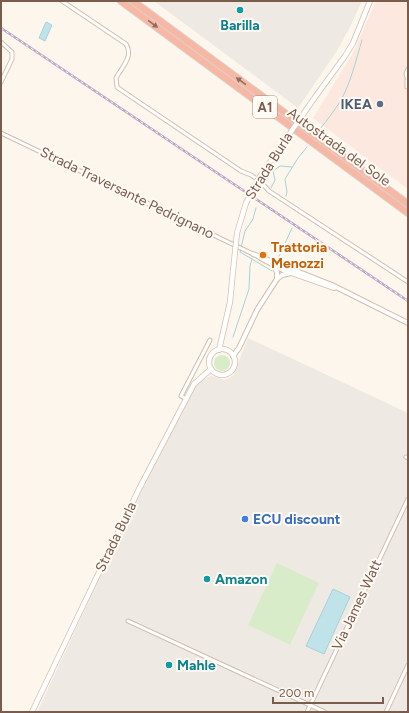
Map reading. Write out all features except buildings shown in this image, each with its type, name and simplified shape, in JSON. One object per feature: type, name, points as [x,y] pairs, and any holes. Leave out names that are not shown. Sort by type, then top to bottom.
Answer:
[{"type":"highway","name":"Autostrada del Sole","points":[[121,1],[408,213]]},
{"type":"highway","name":"Autostrada del Sole","points":[[133,1],[408,204]]},
{"type":"main road","name":"Strada Burla","points":[[32,712],[136,496],[186,399],[194,384],[211,369],[209,363],[210,357],[219,350],[230,302],[237,233],[246,203],[259,178],[349,49],[370,1]]},
{"type":"main road","points":[[211,369],[215,373],[221,375],[229,372],[233,368],[234,364],[232,356],[227,351],[219,350]]},
{"type":"street","points":[[62,1],[126,44],[129,48],[128,59],[116,78],[117,87],[120,90],[240,172],[251,175],[261,182],[269,191],[408,282]]},
{"type":"street","points":[[1,42],[12,52],[12,59],[1,82]]},
{"type":"street","points":[[408,69],[406,74],[408,87]]},
{"type":"street","name":"Strada Traversante Pedrignano","points":[[1,132],[244,249],[274,266],[283,273],[291,274],[342,290]]},
{"type":"street","name":"Strada Traversante Pedrignano","points":[[253,254],[332,285],[408,323]]},
{"type":"street","points":[[232,356],[239,348],[257,310],[279,274],[283,273],[280,264]]},
{"type":"street","points":[[274,266],[277,272],[277,279]]},
{"type":"street","name":"Strada Traversante Pedrignano","points":[[283,273],[288,270],[316,279]]},
{"type":"street","points":[[186,399],[181,396],[210,340]]},
{"type":"street","name":"Via James Watt","points":[[306,712],[408,499]]},
{"type":"street","points":[[128,621],[325,712]]},
{"type":"street","points":[[386,712],[408,665]]},
{"type":"shaded area","name":"Barilla","points":[[154,1],[362,1],[337,51],[298,108]]},
{"type":"shaded area","points":[[376,1],[408,1],[408,189],[313,118],[352,55]]},
{"type":"shaded area","points":[[248,338],[408,413],[408,712],[37,712],[133,507],[196,386],[204,379],[211,376],[225,380],[233,376]]},
{"type":"green space","points":[[222,355],[229,360],[230,363],[225,370],[222,371],[215,366],[214,363],[219,356]]},
{"type":"green space","points":[[277,563],[319,583],[290,645],[248,625]]},
{"type":"water","points":[[46,22],[52,25],[45,41],[39,38]]},
{"type":"water","points":[[333,589],[350,597],[324,654],[306,646]]},
{"type":"waterway","points":[[320,129],[345,93],[362,40]]},
{"type":"waterway","points":[[286,196],[287,192],[285,179],[307,147]]},
{"type":"waterway","points":[[271,188],[275,180],[273,171],[280,166],[292,167]]},
{"type":"waterway","points":[[256,208],[253,219],[245,231],[240,252],[272,271]]},
{"type":"waterway","points":[[277,261],[292,228]]},
{"type":"waterway","points":[[233,337],[249,289],[250,266],[252,259]]},
{"type":"railway","points":[[1,28],[408,301]]},
{"type":"place","name":"Barilla","points":[[240,10]]},
{"type":"place","name":"IKEA","points":[[380,104]]},
{"type":"place","name":"Trattoria Menozzi","points":[[263,255]]},
{"type":"place","name":"ECU discount","points":[[245,519]]},
{"type":"place","name":"Amazon","points":[[207,579]]},
{"type":"place","name":"Mahle","points":[[169,665]]}]
